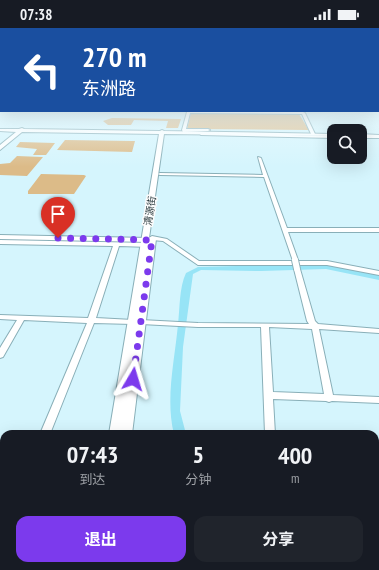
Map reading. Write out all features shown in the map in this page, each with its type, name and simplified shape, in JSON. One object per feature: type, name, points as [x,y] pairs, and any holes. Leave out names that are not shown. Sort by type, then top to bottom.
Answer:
[{"type":"main road","points":[[0,129],[327,134]]},
{"type":"main road","points":[[0,143],[19,130]]},
{"type":"main road","points":[[0,148],[19,130]]},
{"type":"main road","points":[[165,132],[327,134]]},
{"type":"main road","name":"清源街","points":[[148,243],[160,174],[165,132]]},
{"type":"main road","name":"清源街","points":[[126,430],[137,322],[165,132]]},
{"type":"main road","points":[[367,135],[379,135]]},
{"type":"main road","name":"清源街","points":[[116,430],[137,322]]},
{"type":"street","points":[[184,131],[187,116]]},
{"type":"street","points":[[304,116],[313,133]]},
{"type":"street","points":[[259,158],[286,230],[311,321],[315,326],[329,399]]},
{"type":"street","points":[[160,174],[266,176]]},
{"type":"street","points":[[286,230],[379,230]]},
{"type":"street","points":[[0,237],[148,243]]},
{"type":"street","points":[[0,243],[116,246],[165,240],[198,263],[327,263],[379,273]]},
{"type":"street","points":[[47,430],[91,320],[116,246]]},
{"type":"street","points":[[0,317],[178,324],[315,326],[379,331]]},
{"type":"street","points":[[0,355],[22,318]]},
{"type":"street","points":[[265,325],[270,430]]},
{"type":"street","points":[[268,395],[329,399],[379,400]]},
{"type":"shaded area","points":[[190,116],[300,116],[309,130],[187,129]]},
{"type":"shaded area","points":[[112,118],[181,119],[178,128],[166,128],[168,121],[134,120],[131,125],[108,125],[103,121]]},
{"type":"shaded area","points":[[65,140],[135,141],[132,152],[57,150]]},
{"type":"shaded area","points":[[20,142],[55,143],[46,155],[33,155],[37,149],[16,147]]},
{"type":"shaded area","points":[[17,156],[43,157],[27,176],[0,175],[0,164],[10,163]]},
{"type":"shaded area","points":[[41,174],[86,176],[74,194],[28,194],[28,191]]},
{"type":"water","points":[[310,264],[331,265],[379,275],[379,280],[326,269],[261,271],[201,270],[193,274],[183,347],[180,411],[185,430],[173,430],[170,407],[181,292],[186,273],[198,267]]},
{"type":"route","points":[[58,238],[152,240],[133,379]]}]
